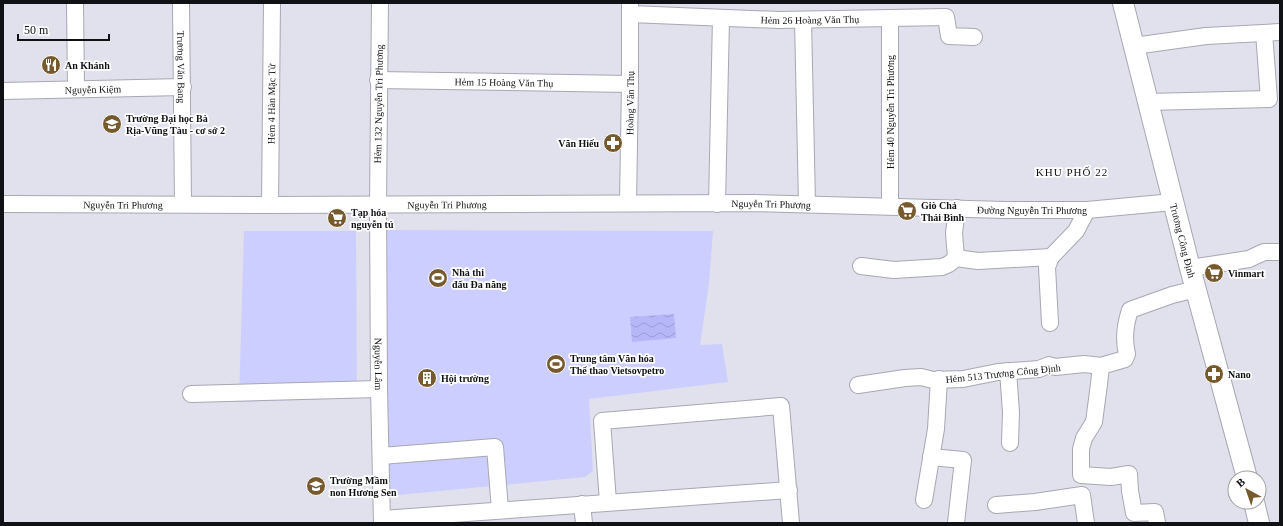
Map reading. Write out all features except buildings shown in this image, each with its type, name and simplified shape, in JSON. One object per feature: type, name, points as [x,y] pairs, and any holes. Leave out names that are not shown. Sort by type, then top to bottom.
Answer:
[{"type":"main road","name":"Trương Công Định","points":[[1123,3],[1190,268],[1245,470]]},
{"type":"main road","points":[[1256,510],[1259,523]]},
{"type":"street","points":[[75,3],[76,89]]},
{"type":"street","name":"Trương Văn Bang","points":[[181,3],[184,204]]},
{"type":"street","name":"Hẻm 4 Hàn Mặc Tử","points":[[270,205],[272,3]]},
{"type":"street","name":"Hẻm 132 Nguyễn Tri Phương","points":[[378,204],[378,80],[380,3]]},
{"type":"street","name":"Hẻm 26 Hoàng Văn Thụ","points":[[630,8],[721,18],[780,20],[946,17],[949,36],[974,37]]},
{"type":"street","name":"Hoàng Văn Thụ","points":[[628,203],[630,8]]},
{"type":"street","points":[[717,204],[721,18]]},
{"type":"street","name":"Hẻm 40 Nguyễn Tri Phương","points":[[890,18],[890,206]]},
{"type":"street","points":[[803,20],[808,204]]},
{"type":"street","points":[[1134,46],[1206,36],[1272,32],[1269,99],[1148,102]]},
{"type":"street","name":"Hẻm 15 Hoàng Văn Thụ","points":[[378,80],[630,84]]},
{"type":"street","name":"Nguyễn Kiệm","points":[[3,91],[183,87]]},
{"type":"street","name":"Đường Nguyễn Tri Phương","points":[[890,206],[1005,210],[1087,210],[1173,202]]},
{"type":"street","name":"Nguyễn Tri Phương","points":[[3,204],[270,205],[628,203],[890,206]]},
{"type":"street","name":"Nguyễn Lâm","points":[[378,204],[379,389],[382,456],[382,521]]},
{"type":"street","points":[[956,258],[954,233],[957,208]]},
{"type":"street","points":[[1050,323],[1047,267],[1050,256],[1076,231],[1087,210]]},
{"type":"street","points":[[1190,268],[1249,258],[1264,252],[1280,252]]},
{"type":"street","points":[[861,266],[894,270],[942,267],[949,264],[956,258],[978,261],[1050,256]]},
{"type":"street","name":"Hẻm 513 Trương Công Định","points":[[858,385],[921,377],[933,380],[963,379],[1008,371],[1039,369],[1049,366],[1055,367],[1084,364],[1100,366],[1125,359],[1128,354],[1125,344],[1126,323],[1130,310],[1172,295],[1196,289]]},
{"type":"street","points":[[1100,366],[1100,384],[1094,422],[1084,438],[1081,449],[1081,475],[1112,477],[1129,474],[1134,513],[1154,512],[1157,523]]},
{"type":"street","points":[[1008,371],[1011,412],[1010,443]]},
{"type":"street","points":[[924,500],[936,428],[939,379]]},
{"type":"street","points":[[191,394],[379,389]]},
{"type":"street","points":[[608,502],[602,421],[781,406],[791,523]]},
{"type":"street","points":[[382,456],[495,447],[500,510]]},
{"type":"street","points":[[931,457],[963,460],[956,523]]},
{"type":"street","points":[[382,521],[500,510],[789,490]]},
{"type":"street","points":[[996,505],[1035,502],[1082,495],[1086,523]]},
{"type":"street","points":[[582,504],[584,523]]},
{"type":"shaded area","name":"Trung tâm Văn hóa Thể thao Vietsovpetro","points":[[385,230],[713,231],[709,283],[700,345],[722,344],[728,382],[589,399],[593,471],[585,477],[388,496]]},
{"type":"shaded area","points":[[244,231],[356,231],[357,398],[239,402]]},
{"type":"water","points":[[674,314],[676,338],[632,342],[630,317]]},
{"type":"place","name":"An Khánh","points":[[51,65]]},
{"type":"place","name":"Trường Đại học Bà Rịa-Vũng Tàu - cơ sở 2","points":[[112,124]]},
{"type":"place","name":"Văn Hiếu","points":[[613,143]]},
{"type":"place","name":"Giò Chả Thái Bình","points":[[907,211]]},
{"type":"place","name":"Tạp hóa nguyễn tú","points":[[337,218]]},
{"type":"place","name":"Vinmart","points":[[1214,273]]},
{"type":"place","name":"Nhà thi đấu Đa năng","points":[[438,278]]},
{"type":"place","name":"Trung tâm Văn hóa Thể thao Vietsovpetro","points":[[556,364]]},
{"type":"place","name":"Nano","points":[[1214,374]]},
{"type":"place","name":"Hội trường","points":[[427,378]]},
{"type":"place","name":"Trường Mầm non Hương Sen","points":[[316,486]]},
{"type":"district","name":"KHU PHỐ 22","points":[[1072,172]]}]
